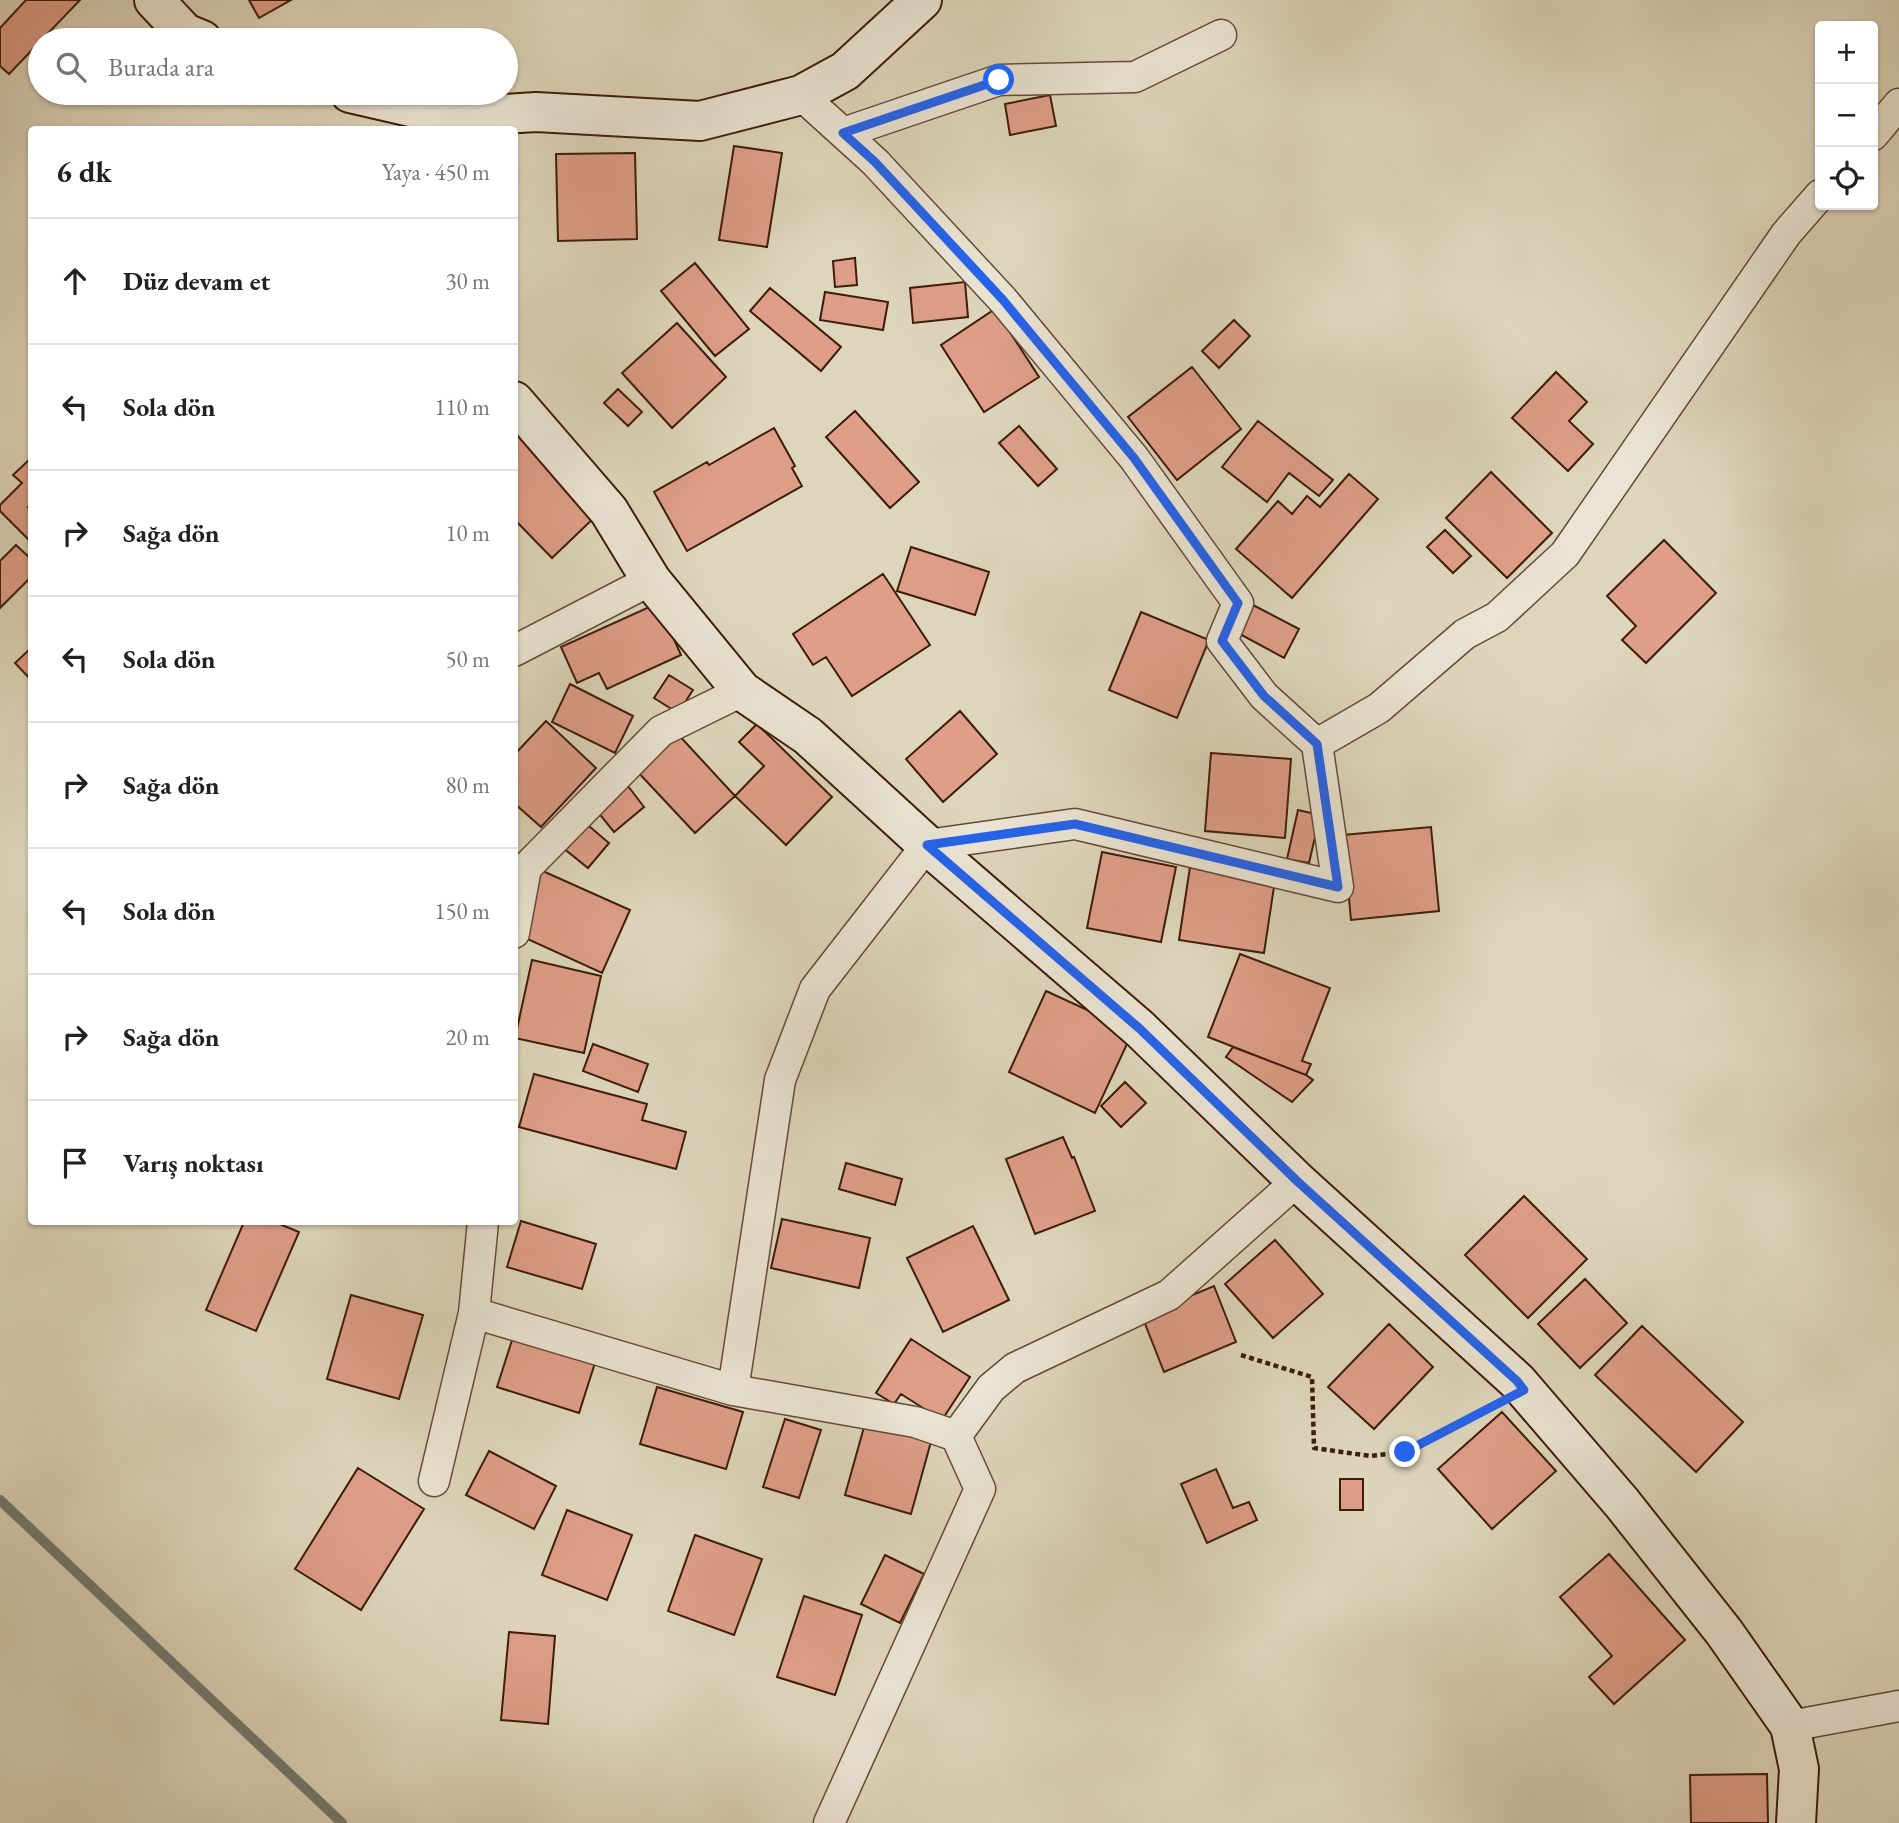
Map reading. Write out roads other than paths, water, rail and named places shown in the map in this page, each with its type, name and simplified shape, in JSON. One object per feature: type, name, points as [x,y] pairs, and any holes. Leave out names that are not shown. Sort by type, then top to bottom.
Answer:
[{"type":"street","points":[[154,0],[180,28]]},
{"type":"street","points":[[390,105],[450,123],[536,112],[700,121],[801,95],[845,71],[922,0]]},
{"type":"street","points":[[843,133],[999,80],[1135,77],[1221,35]]},
{"type":"street","points":[[733,1390],[780,1080],[815,989],[927,845],[1075,824],[1338,887],[1317,744],[1264,696],[1222,641],[1238,603],[1134,458],[1003,300],[875,162],[801,95]]},
{"type":"street","points":[[1878,129],[1899,104]]},
{"type":"street","points":[[1317,744],[1380,708],[1465,634],[1497,618],[1565,554],[1786,234],[1815,201]]},
{"type":"street","points":[[518,406],[609,511],[651,580],[742,691],[808,736],[927,845],[1140,1029],[1297,1181],[1517,1381],[1622,1503],[1724,1632],[1790,1726],[1799,1769],[1796,1823]]},
{"type":"street","points":[[518,649],[651,580]]},
{"type":"street","points":[[518,911],[526,868],[661,731],[742,691]]},
{"type":"street","points":[[956,1436],[990,1388],[1014,1368],[1168,1295],[1297,1181]]},
{"type":"street","points":[[435,1481],[474,1313],[483,1225]]},
{"type":"street","points":[[474,1313],[733,1390],[915,1422],[956,1436],[981,1489],[830,1823]]},
{"type":"street","points":[[1790,1726],[1899,1706]]},
{"type":"waterway","points":[[0,1500],[342,1823]]}]
